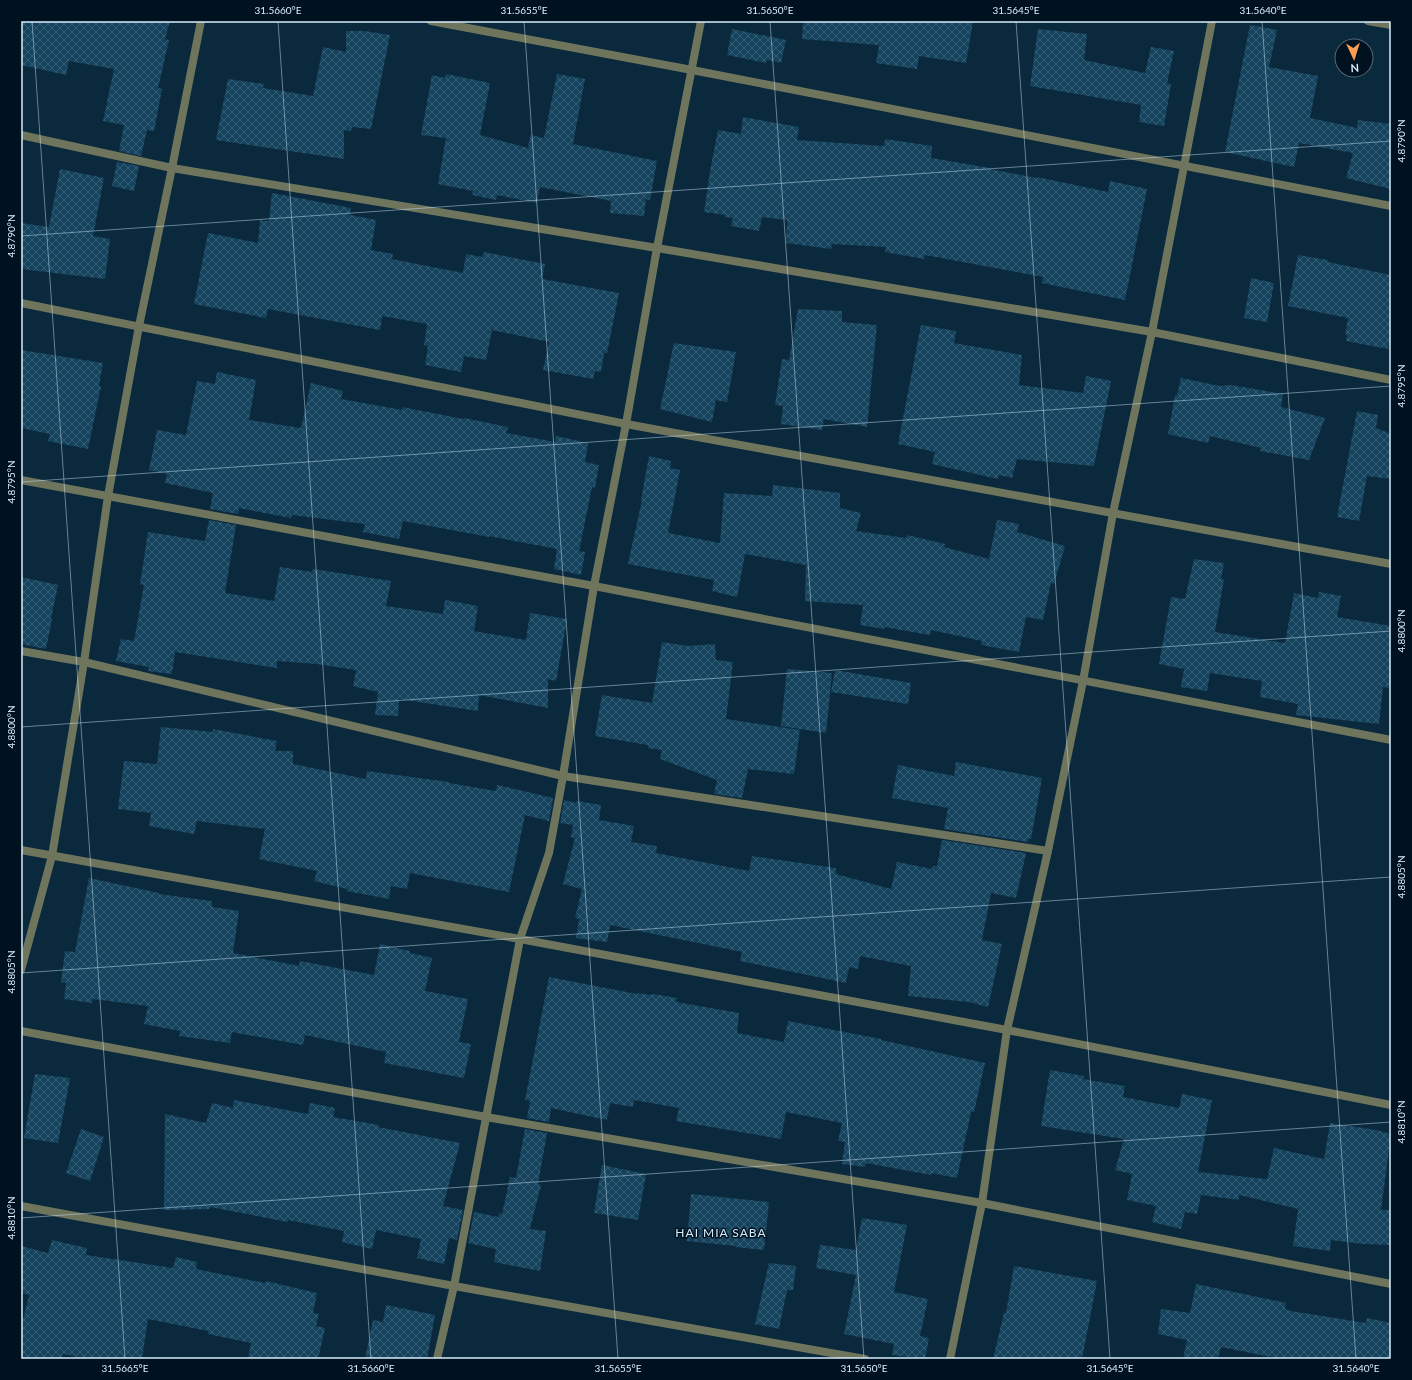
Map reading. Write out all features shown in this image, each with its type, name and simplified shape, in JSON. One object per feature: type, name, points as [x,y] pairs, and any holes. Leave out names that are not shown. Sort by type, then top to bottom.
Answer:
[{"type":"street","points":[[21,970],[52,856],[84,662],[108,496],[139,326],[201,21]]},
{"type":"street","points":[[431,21],[692,70],[1391,206]]},
{"type":"street","points":[[437,1359],[454,1286],[520,939],[549,853],[564,776],[594,586],[626,424],[657,248],[701,21]]},
{"type":"street","points":[[950,1359],[982,1203],[1007,1030],[1048,851],[1083,681],[1113,513],[1152,332],[1212,21]]},
{"type":"street","points":[[1368,21],[1391,25]]},
{"type":"street","points":[[21,135],[172,168],[1152,332],[1391,380]]},
{"type":"street","points":[[21,304],[139,326],[626,424],[1391,564]]},
{"type":"street","points":[[21,480],[594,586],[1391,740]]},
{"type":"street","points":[[21,651],[84,662],[564,776],[1048,851]]},
{"type":"street","points":[[21,850],[520,939],[1007,1030],[1391,1105]]},
{"type":"street","points":[[21,1031],[486,1117],[982,1203],[1391,1284]]},
{"type":"street","points":[[21,1206],[454,1286],[865,1359]]},
{"type":"building","points":[[21,21],[170,21],[165,39],[169,40],[158,88],[162,89],[154,131],[147,130],[141,156],[119,151],[124,125],[103,121],[114,69],[69,61],[66,75],[21,65]]},
{"type":"building","points":[[803,21],[973,21],[966,63],[919,56],[917,69],[876,63],[879,45],[802,39]]},
{"type":"building","points":[[1250,25],[1277,30],[1269,67],[1318,76],[1310,118],[1357,128],[1358,120],[1391,124],[1391,189],[1346,178],[1353,153],[1299,143],[1294,167],[1225,152]]},
{"type":"building","points":[[732,29],[786,40],[781,63],[767,60],[766,63],[727,55]]},
{"type":"building","points":[[1038,29],[1087,34],[1084,60],[1145,73],[1151,47],[1174,51],[1167,83],[1171,84],[1164,126],[1139,122],[1141,105],[1030,86]]},
{"type":"building","points":[[346,31],[365,31],[390,35],[371,129],[352,127],[351,131],[344,130],[344,159],[216,140],[228,79],[264,84],[263,88],[313,96],[323,47],[346,52]]},
{"type":"building","points":[[446,74],[490,83],[480,135],[528,148],[530,135],[544,138],[557,74],[585,79],[573,144],[657,161],[650,200],[646,199],[644,216],[610,213],[611,201],[540,187],[537,203],[497,195],[496,200],[472,195],[473,191],[438,184],[446,138],[421,135],[432,75],[445,78]]},
{"type":"building","points":[[743,117],[799,127],[797,140],[884,146],[885,139],[932,146],[931,158],[1037,177],[1108,192],[1110,181],[1147,189],[1125,300],[1042,283],[1043,277],[925,255],[924,259],[885,252],[886,247],[832,244],[831,249],[786,243],[787,220],[762,217],[759,231],[731,226],[733,218],[725,217],[725,215],[704,212],[718,130],[741,134]]},
{"type":"building","points":[[117,162],[139,166],[134,191],[112,186]]},
{"type":"building","points":[[60,169],[104,178],[93,236],[110,239],[105,279],[21,269],[21,223],[49,227]]},
{"type":"building","points":[[272,193],[351,208],[350,215],[376,220],[371,250],[393,254],[392,259],[463,273],[466,254],[482,257],[484,252],[545,264],[542,279],[619,293],[607,353],[604,353],[601,372],[595,371],[593,379],[543,370],[549,342],[492,330],[486,360],[464,356],[461,372],[425,365],[428,346],[424,345],[427,324],[382,316],[380,330],[268,309],[266,318],[194,304],[208,233],[258,243],[260,220],[269,221]]},
{"type":"building","points":[[1298,255],[1328,260],[1328,262],[1391,275],[1391,335],[1388,349],[1346,341],[1347,335],[1345,334],[1348,318],[1288,306]]},
{"type":"building","points":[[1251,278],[1274,283],[1267,322],[1244,318]]},
{"type":"building","points":[[798,309],[842,311],[842,322],[877,325],[867,427],[824,419],[822,430],[781,424],[783,406],[775,405],[782,359],[789,360]]},
{"type":"building","points":[[921,325],[956,331],[954,343],[1022,355],[1019,385],[1083,393],[1086,376],[1111,381],[1094,466],[1017,459],[1012,478],[999,475],[998,479],[932,464],[935,452],[898,444]]},
{"type":"building","points":[[674,343],[736,352],[727,402],[716,400],[712,422],[660,409]]},
{"type":"building","points":[[21,350],[103,363],[99,386],[101,386],[88,449],[48,441],[50,434],[21,428]]},
{"type":"building","points":[[217,372],[256,380],[249,420],[301,428],[311,383],[343,391],[341,399],[402,410],[402,407],[464,418],[508,427],[506,433],[555,442],[556,436],[588,443],[585,462],[599,465],[595,488],[592,487],[579,551],[585,552],[581,575],[554,569],[557,549],[489,536],[403,521],[399,539],[363,532],[365,524],[292,515],[291,518],[239,508],[238,514],[210,509],[213,493],[165,483],[167,474],[149,470],[157,430],[186,435],[197,381],[215,384]]},
{"type":"building","points":[[1181,378],[1220,386],[1231,385],[1283,394],[1281,407],[1325,418],[1309,460],[1260,451],[1261,448],[1210,436],[1208,443],[1168,434],[1175,395],[1177,395]]},
{"type":"building","points":[[1357,411],[1378,415],[1376,428],[1391,434],[1391,479],[1367,476],[1359,521],[1337,517]]},
{"type":"building","points":[[649,456],[671,461],[670,468],[680,470],[668,533],[720,543],[724,493],[772,496],[773,485],[840,493],[840,508],[861,513],[856,531],[906,538],[907,535],[945,544],[944,547],[989,559],[997,520],[1019,524],[1017,532],[1065,546],[1054,584],[1051,583],[1043,620],[1026,617],[1019,652],[981,645],[982,641],[931,630],[930,635],[884,627],[884,629],[860,625],[863,605],[805,601],[806,565],[745,554],[737,597],[712,591],[714,580],[628,564],[642,500]]},
{"type":"building","points":[[209,520],[236,525],[225,593],[274,601],[280,567],[312,572],[313,569],[391,581],[386,606],[443,614],[445,600],[478,606],[474,631],[526,640],[530,613],[567,619],[556,681],[548,679],[548,708],[479,695],[478,711],[399,699],[398,716],[375,715],[378,692],[353,686],[356,670],[317,664],[277,661],[277,668],[175,652],[172,674],[148,671],[149,667],[116,661],[121,639],[134,641],[144,585],[140,584],[148,532],[205,541]]},
{"type":"building","points":[[1194,559],[1224,563],[1221,579],[1224,579],[1215,632],[1285,643],[1294,593],[1318,598],[1319,592],[1341,596],[1337,617],[1391,626],[1391,676],[1389,688],[1383,687],[1379,724],[1296,715],[1298,704],[1260,697],[1262,681],[1210,673],[1207,691],[1181,687],[1184,669],[1159,664],[1171,597],[1185,599]]},
{"type":"building","points":[[21,577],[58,585],[46,649],[21,644]]},
{"type":"building","points":[[662,642],[688,646],[715,644],[716,660],[733,662],[726,719],[800,730],[794,774],[748,769],[742,798],[714,794],[717,780],[660,759],[662,750],[648,748],[648,745],[595,736],[602,695],[652,703]]},
{"type":"building","points":[[787,669],[832,673],[826,733],[781,726]]},
{"type":"building","points":[[835,670],[911,683],[908,704],[831,692]]},
{"type":"building","points":[[161,727],[213,732],[213,729],[277,741],[275,751],[293,751],[293,764],[366,779],[367,771],[449,782],[496,791],[497,785],[553,798],[549,821],[525,815],[509,892],[410,873],[407,889],[391,886],[389,899],[347,891],[347,889],[314,881],[317,871],[259,859],[265,829],[197,821],[194,834],[149,826],[151,813],[118,809],[124,761],[157,764]]},
{"type":"building","points":[[956,762],[1042,778],[1031,839],[1029,838],[1028,842],[944,829],[948,808],[892,798],[898,765],[954,776]]},
{"type":"building","points":[[564,800],[576,803],[577,801],[601,805],[599,820],[634,826],[631,842],[657,846],[656,853],[749,871],[752,856],[836,868],[836,874],[891,889],[897,862],[932,869],[933,866],[937,866],[942,840],[1026,853],[1016,898],[991,893],[982,940],[1002,944],[988,1007],[969,1002],[908,996],[911,966],[860,956],[858,969],[849,967],[846,983],[740,961],[742,952],[610,925],[607,942],[576,938],[579,919],[575,918],[582,889],[563,884],[575,838],[571,837],[573,825],[560,823]]},
{"type":"building","points":[[89,878],[159,894],[212,901],[212,907],[239,911],[233,953],[299,966],[300,961],[374,975],[380,944],[432,958],[425,991],[468,999],[459,1042],[471,1044],[464,1078],[384,1063],[386,1052],[305,1035],[303,1045],[232,1032],[230,1043],[179,1036],[180,1031],[144,1024],[148,1006],[93,999],[92,1003],[64,999],[66,983],[61,982],[65,951],[75,952]]},
{"type":"building","points":[[549,977],[637,994],[653,994],[677,998],[676,1002],[739,1013],[737,1033],[784,1042],[788,1021],[881,1039],[985,1063],[974,1112],[971,1112],[957,1178],[931,1173],[931,1175],[866,1163],[865,1167],[842,1164],[845,1142],[838,1141],[842,1123],[786,1112],[781,1139],[676,1121],[679,1108],[634,1100],[633,1107],[610,1103],[607,1120],[551,1108],[549,1122],[527,1118],[530,1101],[525,1100]]},
{"type":"building","points":[[1050,1070],[1084,1076],[1083,1079],[1125,1086],[1123,1097],[1179,1108],[1182,1094],[1212,1100],[1198,1172],[1267,1179],[1274,1148],[1324,1159],[1330,1123],[1376,1130],[1391,1134],[1381,1210],[1391,1210],[1391,1245],[1363,1244],[1331,1240],[1330,1251],[1293,1246],[1298,1209],[1239,1195],[1239,1200],[1201,1195],[1197,1214],[1185,1212],[1181,1229],[1152,1222],[1156,1206],[1127,1200],[1132,1174],[1115,1170],[1124,1139],[1041,1126]]},
{"type":"building","points":[[35,1074],[70,1078],[58,1143],[24,1138]]},
{"type":"building","points":[[234,1100],[308,1114],[310,1103],[335,1108],[333,1117],[379,1125],[378,1127],[460,1143],[443,1206],[463,1210],[457,1240],[449,1238],[444,1264],[417,1258],[421,1239],[376,1230],[372,1249],[342,1242],[344,1231],[288,1220],[288,1222],[210,1207],[209,1209],[164,1210],[165,1114],[206,1123],[212,1103],[233,1108]]},
{"type":"building","points":[[81,1129],[104,1137],[90,1181],[66,1173]]},
{"type":"building","points":[[525,1129],[547,1133],[538,1184],[541,1185],[530,1229],[546,1231],[540,1271],[494,1262],[496,1249],[468,1243],[474,1212],[498,1217],[499,1213],[502,1214],[510,1177],[516,1178]]},
{"type":"building","points":[[602,1165],[646,1174],[638,1220],[594,1213]]},
{"type":"building","points":[[691,1194],[769,1202],[764,1250],[687,1241]]},
{"type":"building","points":[[862,1218],[907,1225],[894,1292],[928,1299],[920,1336],[929,1338],[925,1359],[892,1355],[894,1344],[844,1334],[856,1275],[816,1268],[820,1245],[856,1250]]},
{"type":"building","points":[[52,1240],[87,1248],[86,1255],[173,1268],[176,1257],[197,1262],[196,1269],[265,1283],[266,1281],[317,1293],[313,1313],[319,1314],[316,1326],[325,1328],[318,1359],[248,1359],[251,1343],[208,1334],[208,1331],[148,1319],[142,1359],[87,1359],[63,1354],[62,1359],[21,1359],[21,1328],[29,1295],[21,1293],[21,1246],[48,1253]]},
{"type":"building","points":[[769,1263],[796,1266],[793,1290],[787,1290],[779,1329],[755,1324]]},
{"type":"building","points":[[1014,1266],[1097,1281],[1082,1359],[993,1359],[1004,1313],[1006,1313]]},
{"type":"building","points":[[1196,1284],[1286,1303],[1285,1309],[1291,1311],[1366,1323],[1367,1318],[1391,1323],[1391,1359],[1281,1359],[1221,1347],[1218,1359],[1183,1359],[1187,1340],[1158,1334],[1161,1309],[1190,1313]]},
{"type":"building","points":[[386,1305],[435,1315],[427,1359],[365,1359],[373,1320],[383,1322]]},
{"type":"district","name":"HAI MIA SABA","points":[[721,1233]]}]
